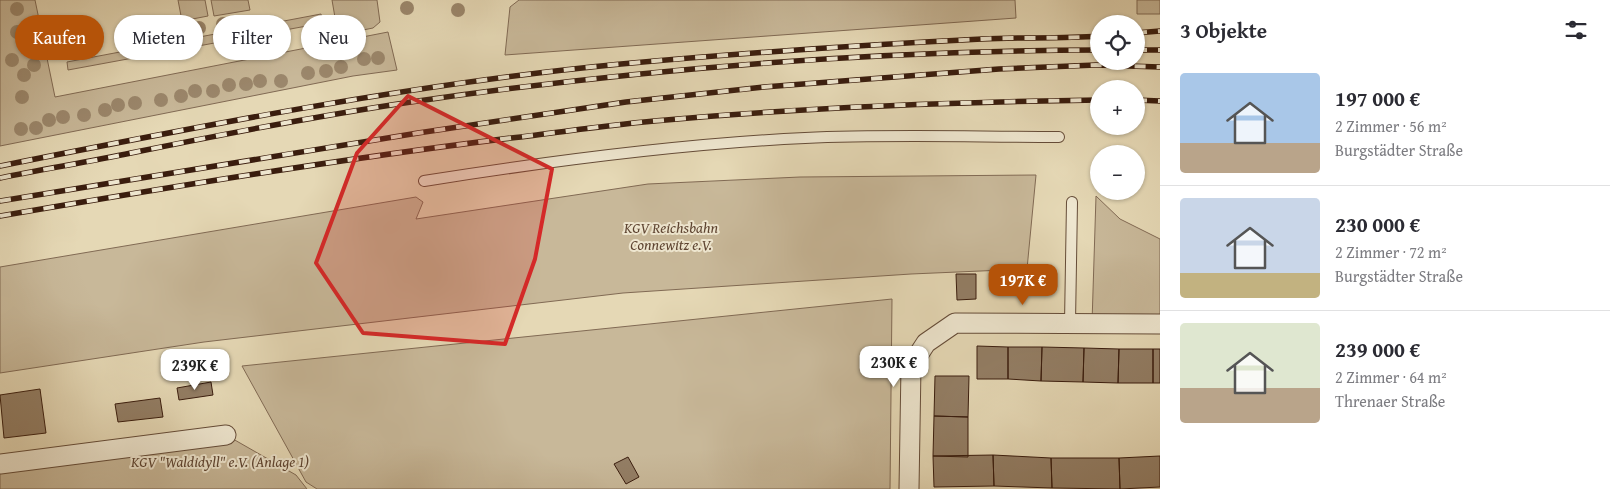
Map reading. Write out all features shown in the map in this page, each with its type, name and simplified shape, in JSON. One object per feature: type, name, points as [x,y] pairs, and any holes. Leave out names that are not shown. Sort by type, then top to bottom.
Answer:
[{"type":"street","points":[[910,489],[912,366],[926,343],[955,323],[1160,324]]},
{"type":"street","points":[[0,464],[226,434]]},
{"type":"lane","points":[[424,181],[588,158],[701,146],[796,139],[1059,137]]},
{"type":"lane","points":[[1070,323],[1072,202]]},
{"type":"highlighted area","points":[[408,96],[552,169],[535,259],[505,344],[363,333],[316,263],[357,153]]},
{"type":"green space","points":[[0,0],[35,0],[38,15],[15,15],[15,60],[47,60],[55,97],[245,60],[291,60],[291,51],[301,49],[301,60],[366,60],[366,36],[388,32],[397,70],[353,76],[0,146]]},
{"type":"green space","points":[[178,0],[205,0],[208,16],[181,15]]},
{"type":"green space","points":[[211,0],[248,0],[250,10],[214,15]]},
{"type":"green space","points":[[332,0],[377,0],[380,22],[373,28],[366,29],[366,15],[335,15]]},
{"type":"green space","points":[[519,0],[1015,0],[1016,18],[505,55],[510,7]]},
{"type":"green space","points":[[1137,0],[1160,0],[1160,14],[1137,14]]},
{"type":"green space","points":[[301,18],[301,27],[291,29],[291,20]]},
{"type":"green space","points":[[213,34],[213,43],[203,45],[203,36]]},
{"type":"green space","points":[[114,53],[114,60],[122,60],[68,70],[67,62],[104,60],[104,55]]},
{"type":"green space","name":"KGV Reichsbahn Connewitz e.V.","points":[[1036,175],[1027,269],[911,274],[623,293],[204,342],[0,373],[0,267],[416,197],[423,202],[416,219],[648,184],[800,177]]},
{"type":"green space","points":[[1096,200],[1100,200],[1120,219],[1160,239],[1160,324],[1092,323]]},
{"type":"green space","points":[[892,299],[890,489],[317,489],[306,482],[242,366]]},
{"type":"green space","name":"KGV \"Waldidyll\" e.V. (Anlage 1)","points":[[226,435],[296,475],[307,489],[0,489],[0,464]]},
{"type":"building","points":[[956,274],[976,274],[976,299],[957,300]]},
{"type":"building","points":[[977,346],[1008,347],[1008,379],[977,379]]},
{"type":"building","points":[[1008,347],[1042,347],[1041,381],[1008,379]]},
{"type":"building","points":[[1042,347],[1084,348],[1083,382],[1041,381]]},
{"type":"building","points":[[1084,348],[1119,349],[1118,383],[1083,382]]},
{"type":"building","points":[[1119,349],[1153,349],[1153,383],[1118,383]]},
{"type":"building","points":[[1153,349],[1160,349],[1160,383],[1153,383]]},
{"type":"building","points":[[935,376],[969,376],[968,417],[934,416]]},
{"type":"building","points":[[211,382],[213,395],[179,400],[177,388]]},
{"type":"building","points":[[40,389],[46,433],[4,438],[0,395]]},
{"type":"building","points":[[160,398],[163,417],[118,422],[115,404]]},
{"type":"building","points":[[934,416],[968,417],[968,457],[933,456]]},
{"type":"building","points":[[993,455],[1051,458],[1052,488],[994,486]]},
{"type":"building","points":[[993,455],[994,486],[934,487],[933,456]]},
{"type":"building","points":[[1160,456],[1160,487],[1120,489],[1119,458]]},
{"type":"building","points":[[628,457],[639,477],[626,484],[614,464]]},
{"type":"building","points":[[1051,458],[1119,458],[1120,489],[1052,488]]},
{"type":"railway","points":[[1145,32],[1160,31]]},
{"type":"railway","points":[[0,166],[309,107],[543,72],[666,60],[846,47],[982,39],[1090,36]]},
{"type":"railway","points":[[0,178],[341,113],[496,90],[668,71],[840,58],[1013,51],[1090,50]]},
{"type":"railway","points":[[1145,50],[1160,50]]},
{"type":"railway","points":[[0,201],[418,133],[626,102],[764,87],[999,69],[1096,65],[1160,67]]},
{"type":"railway","points":[[0,216],[319,164],[627,124],[720,115],[828,108],[1090,100]]},
{"type":"railway","points":[[1145,100],[1160,101]]}]
